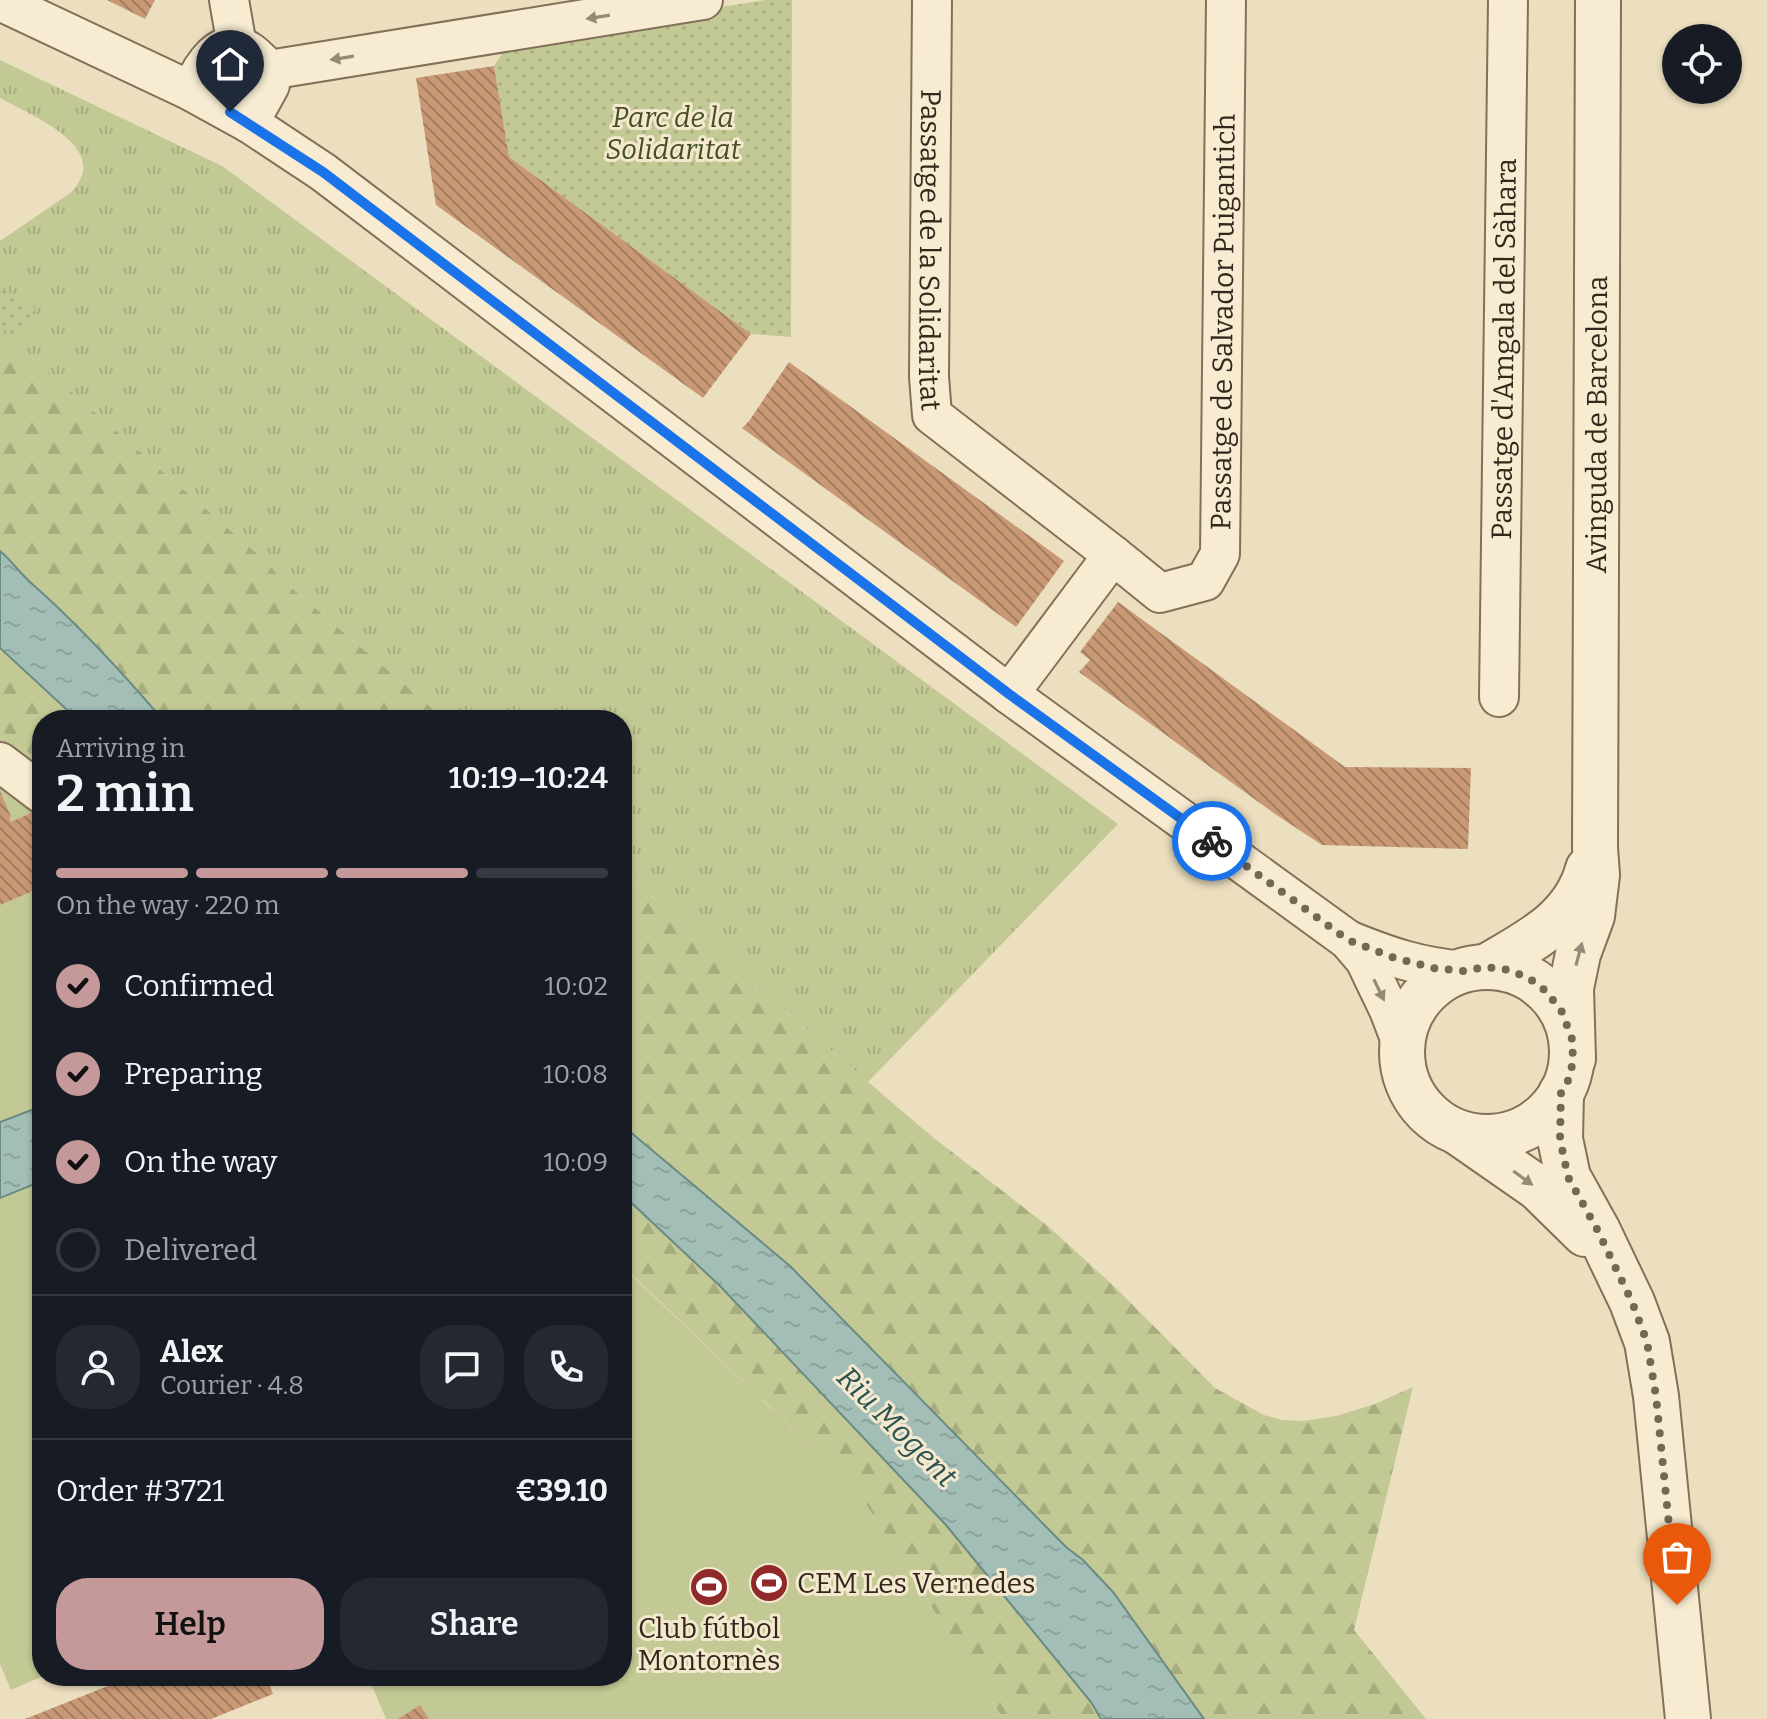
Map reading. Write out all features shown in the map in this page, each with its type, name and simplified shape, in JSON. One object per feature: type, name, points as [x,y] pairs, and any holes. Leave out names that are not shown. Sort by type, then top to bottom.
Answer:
[{"type":"street","points":[[229,0],[237,46]]},
{"type":"street","points":[[269,70],[703,0]]},
{"type":"street","name":"Passatge de la Solidaritat","points":[[932,0],[929,377],[932,415],[1113,555]]},
{"type":"street","name":"Passatge de Salvador Puigantich","points":[[1113,555],[1160,593],[1205,581],[1220,554],[1226,0]]},
{"type":"street","name":"Passatge d'Amgala del Sàhara","points":[[1499,697],[1508,0]]},
{"type":"street","name":"Avinguda de Barcelona","points":[[1567,1076],[1571,988],[1578,954],[1592,916],[1597,875],[1598,0]]},
{"type":"street","points":[[0,1],[191,91],[249,123],[323,172],[1009,694],[1348,940],[1365,960],[1402,1044]]},
{"type":"street","points":[[191,91],[201,69],[218,50],[237,46],[251,53],[269,70],[270,85],[249,123]]},
{"type":"street","points":[[1009,694],[1113,555]]},
{"type":"street","points":[[0,762],[32,786]]},
{"type":"street","points":[[1595,848],[1583,887],[1557,921],[1528,943],[1475,969],[1447,977],[1431,988],[1409,1019],[1402,1044],[1402,1061],[1407,1080],[1424,1109],[1443,1126],[1459,1133],[1538,1188],[1609,1257]]},
{"type":"street","points":[[1348,940],[1404,961],[1433,968],[1510,970],[1546,991],[1562,1012],[1572,1039],[1560,1139],[1568,1177],[1632,1302],[1647,1342],[1656,1396],[1688,1719]]},
{"type":"street","points":[[1459,1133],[1478,1137],[1505,1136],[1532,1126],[1556,1104],[1567,1076]]},
{"type":"green space","name":"Parc de la Solidaritat","points":[[765,0],[792,0],[791,337],[751,334],[509,157],[494,66],[511,40]]},
{"type":"green space","points":[[0,60],[222,166],[1118,824],[868,1082],[632,880],[632,710],[434,710],[32,358],[0,342],[0,241],[69,194],[81,178],[83,163],[77,149],[49,124],[0,98]]},
{"type":"green space","points":[[0,287],[36,308],[16,337],[0,327]]},
{"type":"green space","points":[[0,342],[32,358],[434,710],[154,710],[99,648],[0,551]]},
{"type":"green space","points":[[0,648],[67,710],[32,710],[32,756],[0,729]]},
{"type":"green space","points":[[0,729],[32,756],[32,1681],[11,1690],[0,1664]]},
{"type":"green space","points":[[632,880],[930,1135],[1049,1227],[1117,1289],[1215,1388],[1264,1415],[1303,1421],[1336,1416],[1375,1404],[1413,1387],[1354,1630],[1426,1719],[1204,1719],[1113,1592],[790,1266],[632,1133]]},
{"type":"green space","points":[[632,1203],[720,1286],[946,1525],[1091,1702],[1101,1719],[1003,1719],[856,1489],[632,1275]]},
{"type":"green space","name":"CEM Les Vernedes","points":[[632,1276],[856,1489],[1003,1719],[386,1719],[372,1686],[632,1686]]},
{"type":"water","points":[[0,551],[99,648],[154,710],[67,710],[0,648]]},
{"type":"water","points":[[32,1110],[32,1185],[0,1198],[0,1122]]},
{"type":"water","name":"Riu Mogent","points":[[632,1133],[790,1266],[1066,1547],[1083,1560],[1113,1592],[1204,1719],[1101,1719],[1091,1702],[946,1525],[720,1286],[632,1203]]},
{"type":"building","points":[[107,0],[155,0],[145,19]]},
{"type":"building","points":[[494,66],[509,157],[751,334],[703,398],[436,205],[416,78]]},
{"type":"building","points":[[789,362],[1064,561],[1016,627],[742,428]]},
{"type":"building","points":[[1118,602],[1345,767],[1471,768],[1468,849],[1322,845],[1275,814],[1079,672],[1090,660],[1080,652]]},
{"type":"building","points":[[0,791],[11,822],[32,813],[32,891],[0,905]]},
{"type":"building","points":[[108,1686],[270,1686],[273,1694],[211,1719],[25,1719]]},
{"type":"building","points":[[420,1705],[429,1719],[398,1719]]},
{"type":"way so far","points":[[1212,841],[1348,940],[1433,968],[1510,970],[1546,991],[1562,1012],[1572,1039],[1573,1059],[1570,1077],[1561,1093],[1560,1139],[1568,1177],[1632,1302],[1647,1342],[1656,1396],[1677,1605]]},
{"type":"place","name":"CEM Les Vernedes","points":[[769,1583]]},
{"type":"place","name":"Club fútbol Montornès","points":[[709,1587]]},
{"type":"route","points":[[230,112],[323,172],[1009,694],[1212,841]]}]
